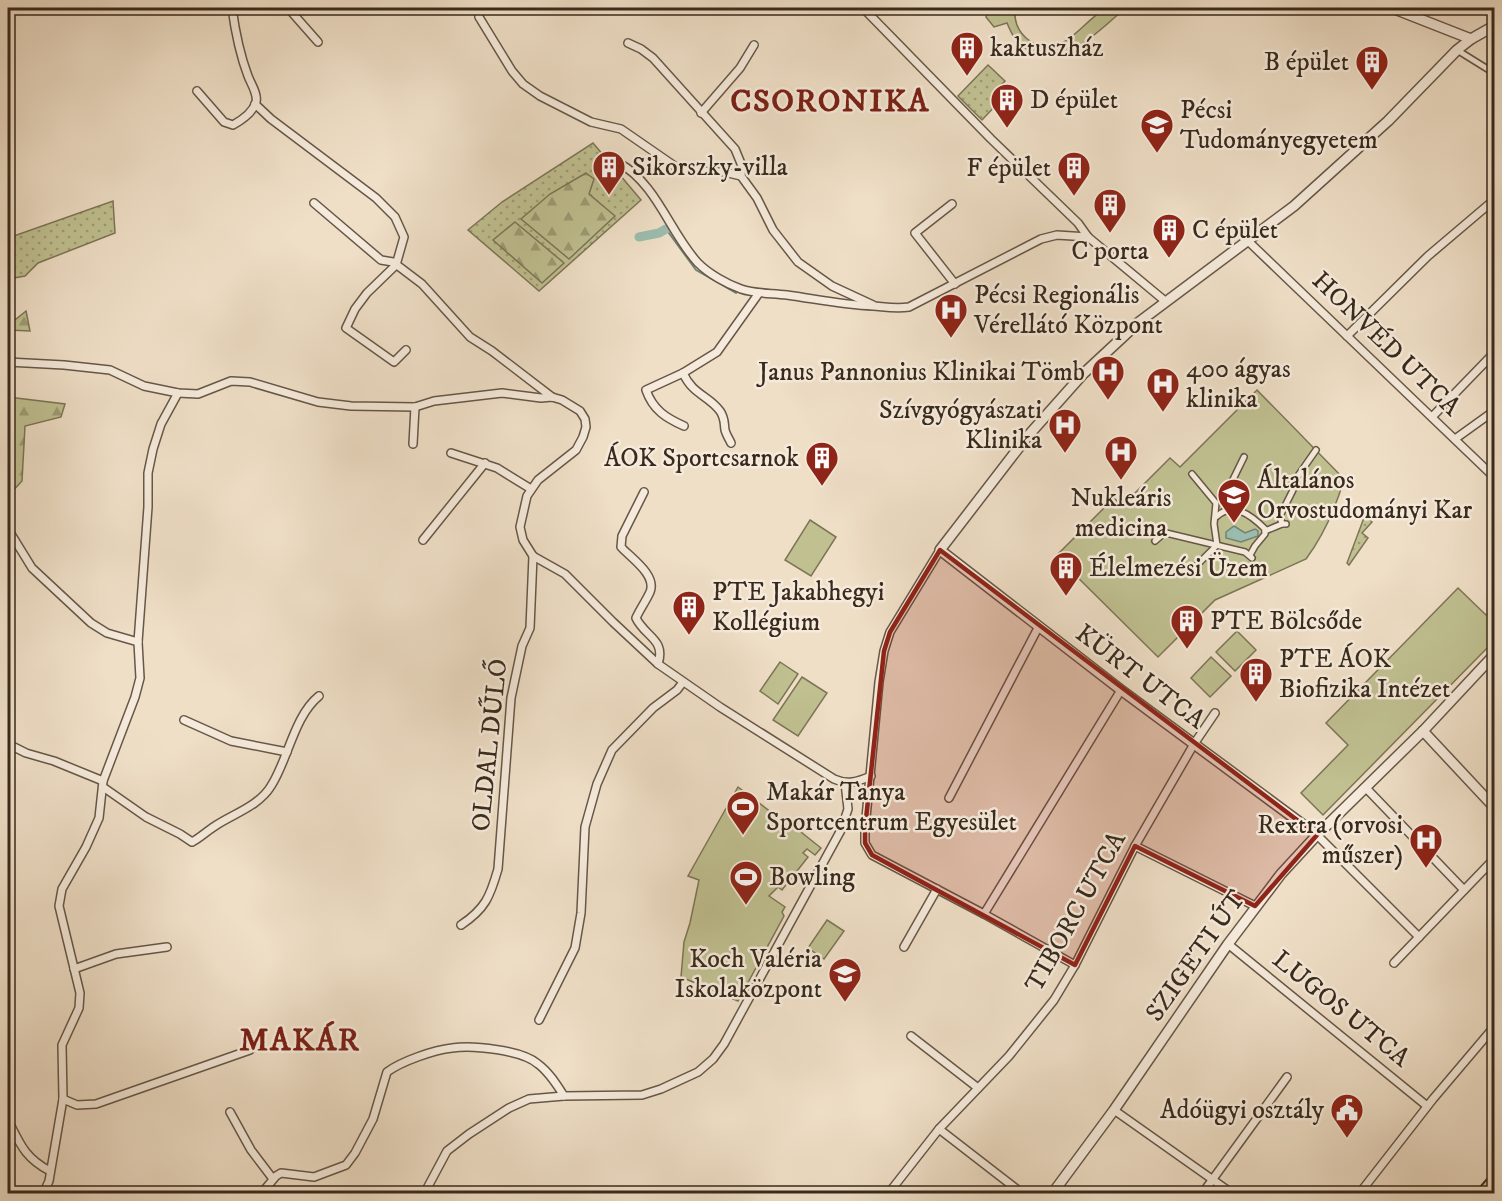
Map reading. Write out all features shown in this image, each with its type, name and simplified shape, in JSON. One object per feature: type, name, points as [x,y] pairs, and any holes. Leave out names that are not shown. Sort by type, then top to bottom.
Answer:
[{"type":"main road","points":[[1482,1194],[1494,1180]]},
{"type":"street","points":[[197,91],[224,122],[233,125],[248,114],[255,104],[255,91],[247,74],[232,8]]},
{"type":"street","points":[[288,8],[318,42]]},
{"type":"street","points":[[863,8],[982,131],[1078,223],[1088,237],[1165,301]]},
{"type":"street","points":[[1392,8],[1471,39]]},
{"type":"street","points":[[479,17],[523,84],[540,96],[591,122],[621,129],[676,167],[688,171],[724,172],[741,176],[757,198],[773,230],[798,262],[832,286],[875,306]]},
{"type":"street","points":[[1075,965],[872,855],[865,843],[879,682],[886,641],[890,632],[940,550],[1027,437],[1083,374],[1165,301],[1294,206],[1388,121],[1457,50],[1494,26]]},
{"type":"street","points":[[628,43],[653,58],[735,149],[742,166],[741,176]]},
{"type":"street","points":[[701,113],[740,68],[754,45]]},
{"type":"street","points":[[1457,50],[1494,73]]},
{"type":"street","points":[[255,104],[271,119],[376,198],[394,218],[404,237],[396,265],[367,293],[355,309],[346,328],[394,362],[406,350]]},
{"type":"street","points":[[606,174],[620,163],[630,169],[652,196],[698,263],[709,272],[740,288],[759,293],[786,294],[827,303],[895,309],[909,307],[1041,239],[1058,235],[1088,237]]},
{"type":"street","points":[[1347,336],[1428,256],[1494,200]]},
{"type":"street","points":[[314,202],[381,260],[393,262],[422,284],[470,337],[552,397],[580,411],[585,419],[584,436],[576,450],[547,472],[531,489],[523,508],[520,527],[523,540],[533,556],[564,574],[658,664],[683,682],[824,773],[845,783],[856,783],[871,776]]},
{"type":"street","points":[[952,204],[915,233],[955,284]]},
{"type":"street","points":[[1072,235],[1078,223]]},
{"type":"street","name":"HONVÉD UTCA","points":[[1248,241],[1494,477]]},
{"type":"street","points":[[684,426],[666,418],[650,402],[646,390],[683,373],[717,352],[759,293]]},
{"type":"street","points":[[1432,417],[1494,353]]},
{"type":"street","points":[[8,362],[64,364],[110,370],[144,386],[177,393],[198,394],[231,381],[242,381],[318,402],[351,406],[416,407],[434,401],[502,393],[541,398],[552,397]]},
{"type":"street","points":[[683,373],[688,384],[720,411],[731,443]]},
{"type":"street","points":[[43,1194],[49,1181],[63,1099],[62,1045],[79,1008],[80,993],[63,928],[60,898],[62,889],[86,847],[99,818],[103,784],[140,678],[138,642],[148,507],[148,473],[161,424],[177,393]]},
{"type":"street","points":[[413,444],[416,407]]},
{"type":"street","points":[[1455,439],[1494,411]]},
{"type":"street","points":[[1265,531],[1284,524],[1280,516],[1294,488],[1293,483],[1316,450]]},
{"type":"street","points":[[451,453],[497,468],[531,489]]},
{"type":"street","points":[[1217,545],[1214,509],[1244,457]]},
{"type":"street","points":[[423,540],[485,463]]},
{"type":"street","points":[[1192,474],[1225,511]]},
{"type":"street","points":[[644,492],[622,537],[621,547],[646,573],[651,582],[650,591],[636,618],[639,625],[660,646],[662,654],[658,664]]},
{"type":"street","points":[[1216,517],[1225,511],[1238,510],[1259,524],[1265,531]]},
{"type":"street","points":[[8,529],[22,554],[38,574],[92,623],[107,633],[138,642]]},
{"type":"street","points":[[1155,541],[1164,533],[1206,542],[1251,556],[1254,546],[1264,537],[1265,531]]},
{"type":"street","points":[[1206,542],[1215,532]]},
{"type":"street","points":[[1197,565],[1217,545]]},
{"type":"street","name":"KÜRT UTCA","points":[[940,550],[1121,690],[1317,835]]},
{"type":"street","name":"OLDAL DŰLŐ","points":[[461,925],[475,916],[484,906],[492,891],[498,869],[511,698],[522,646],[530,628],[533,556]]},
{"type":"street","points":[[949,798],[1039,626]]},
{"type":"street","name":"SZIGETI ÚT","points":[[1052,1194],[1114,1110],[1228,944],[1281,874],[1317,835],[1436,718],[1494,655]]},
{"type":"street","points":[[539,1020],[575,948],[580,913],[585,827],[597,784],[608,756],[653,708],[677,690],[683,682]]},
{"type":"street","points":[[984,914],[1121,690]]},
{"type":"street","points":[[8,744],[26,753],[54,761],[103,784],[146,817],[180,834],[192,843],[213,827],[255,803],[266,793],[277,776],[299,724],[318,696]]},
{"type":"street","name":"TIBORC UTCA","points":[[888,1194],[939,1129],[1008,1056],[1054,1000],[1075,965],[1136,846],[1194,744],[1215,713]]},
{"type":"street","points":[[1436,718],[1434,726],[1440,748]]},
{"type":"street","points":[[184,720],[231,741],[287,752]]},
{"type":"street","points":[[1423,730],[1494,807]]},
{"type":"street","points":[[424,1194],[447,1151],[509,1108],[529,1100],[564,1096],[642,1095],[698,1072],[713,1059],[841,830],[848,809],[845,783]]},
{"type":"street","points":[[1366,789],[1464,890]]},
{"type":"street","points":[[1317,835],[1419,937]]},
{"type":"street","points":[[1136,846],[1256,906]]},
{"type":"street","points":[[1394,963],[1494,858]]},
{"type":"street","points":[[904,947],[937,889]]},
{"type":"street","name":"LUGOS UTCA","points":[[1228,944],[1427,1106]]},
{"type":"street","points":[[74,969],[116,954],[167,947]]},
{"type":"street","points":[[1359,1194],[1427,1106],[1494,1027]]},
{"type":"street","points":[[911,1036],[978,1088]]},
{"type":"street","points":[[261,1194],[281,1173],[315,1177],[346,1165],[356,1153],[373,1119],[387,1072],[398,1065],[440,1050],[455,1047],[484,1049],[530,1058],[544,1069],[564,1096]]},
{"type":"street","points":[[63,1099],[77,1105],[96,1104],[249,1050]]},
{"type":"street","points":[[1202,1194],[1287,1077]]},
{"type":"street","points":[[1114,1110],[1233,1194]]},
{"type":"street","points":[[230,1112],[251,1150],[273,1179]]},
{"type":"street","points":[[8,1120],[25,1153],[34,1162],[50,1171]]},
{"type":"street","points":[[939,1129],[1023,1194]]},
{"type":"highlighted area","points":[[940,550],[1317,835],[1255,906],[1135,846],[1075,965],[872,855],[865,843],[884,651],[890,632]]},
{"type":"green space","points":[[988,8],[1015,8],[1017,24],[1023,35],[1038,46],[1049,47],[1070,38],[1107,8],[1126,8],[1094,36],[1070,51],[1057,55],[1044,55],[1030,51],[1018,43],[1007,23],[994,27],[986,17]]},
{"type":"green space","points":[[988,65],[1005,81],[991,96],[998,103],[982,120],[958,96]]},
{"type":"green space","points":[[593,143],[641,200],[539,291],[468,230],[502,202]]},
{"type":"green space","points":[[586,173],[594,179],[589,194],[615,216],[569,259],[521,219],[550,194]]},
{"type":"green space","points":[[113,201],[115,233],[38,263],[25,276],[8,279],[8,238]]},
{"type":"green space","points":[[515,222],[564,263],[542,283],[493,240]]},
{"type":"green space","points":[[26,311],[30,331],[8,330],[8,322]]},
{"type":"green space","points":[[1257,390],[1344,479],[1337,500],[1323,531],[1306,559],[1215,600],[1158,657],[1056,556],[1114,498],[1122,506],[1170,458],[1180,467]]},
{"type":"green space","points":[[8,397],[65,404],[61,417],[25,426],[22,481],[8,496]]},
{"type":"green space","points":[[1365,515],[1372,522],[1362,533],[1368,538],[1349,565],[1347,563]]},
{"type":"green space","points":[[810,520],[836,537],[811,576],[785,560]]},
{"type":"green space","points":[[1458,588],[1486,615],[1494,607],[1494,641],[1323,815],[1301,793],[1348,745],[1326,723]]},
{"type":"green space","points":[[1237,631],[1256,650],[1235,671],[1216,652]]},
{"type":"green space","points":[[1211,657],[1231,676],[1210,697],[1191,678]]},
{"type":"green space","points":[[780,662],[798,674],[778,704],[760,691]]},
{"type":"green space","points":[[802,677],[827,693],[798,736],[773,720]]},
{"type":"green space","points":[[738,787],[780,819],[782,817],[821,848],[815,855],[807,849],[803,853],[808,857],[782,890],[778,887],[769,896],[785,907],[782,912],[784,916],[738,1001],[681,977],[684,942],[699,880],[688,876]]},
{"type":"green space","points":[[827,920],[844,931],[824,959],[808,948]]},
{"type":"shaded area","points":[[1234,526],[1245,533],[1255,529],[1258,531],[1258,536],[1241,542],[1226,538],[1226,532]]},
{"type":"waterway","points":[[666,229],[696,270],[736,293]]},
{"type":"waterway","points":[[639,237],[659,233],[666,229]]},
{"type":"place","name":"kaktuszház","points":[[967,77]]},
{"type":"place","name":"B épület","points":[[1372,91]]},
{"type":"place","name":"D épület","points":[[1007,129]]},
{"type":"place","name":"Pécsi Tudományegyetem","points":[[1157,154]]},
{"type":"place","name":"Sikorszky-villa","points":[[609,196]]},
{"type":"place","name":"F épület","points":[[1074,197]]},
{"type":"place","name":"C porta","points":[[1110,234]]},
{"type":"place","name":"C épület","points":[[1169,259]]},
{"type":"place","name":"Pécsi Regionális Vérellátó Központ","points":[[951,339]]},
{"type":"place","name":"Janus Pannonius Klinikai Tömb","points":[[1108,401]]},
{"type":"place","name":"400 ágyas klinika","points":[[1163,413]]},
{"type":"place","name":"Szívgyógyászati Klinika","points":[[1065,454]]},
{"type":"place","name":"Nukleáris medicina","points":[[1121,481]]},
{"type":"place","name":"ÁOK Sportcsarnok","points":[[822,487]]},
{"type":"place","name":"Általános Orvostudományi Kar","points":[[1234,524]]},
{"type":"place","name":"Élelmezési Üzem","points":[[1066,597]]},
{"type":"place","name":"PTE Jakabhegyi Kollégium","points":[[689,636]]},
{"type":"place","name":"PTE Bölcsőde","points":[[1187,650]]},
{"type":"place","name":"PTE ÁOK Biofizika Intézet","points":[[1256,703]]},
{"type":"place","name":"Makár Tanya Sportcentrum Egyesület","points":[[743,836]]},
{"type":"place","name":"Rextra (orvosi műszer)","points":[[1426,869]]},
{"type":"place","name":"Bowling","points":[[746,906]]},
{"type":"place","name":"Koch Valéria Iskolaközpont","points":[[845,1003]]},
{"type":"place","name":"Adóügyi osztály","points":[[1347,1139]]},
{"type":"district","name":"CSORONIKA","points":[[830,102]]},
{"type":"district","name":"MAKÁR","points":[[300,1041]]}]
